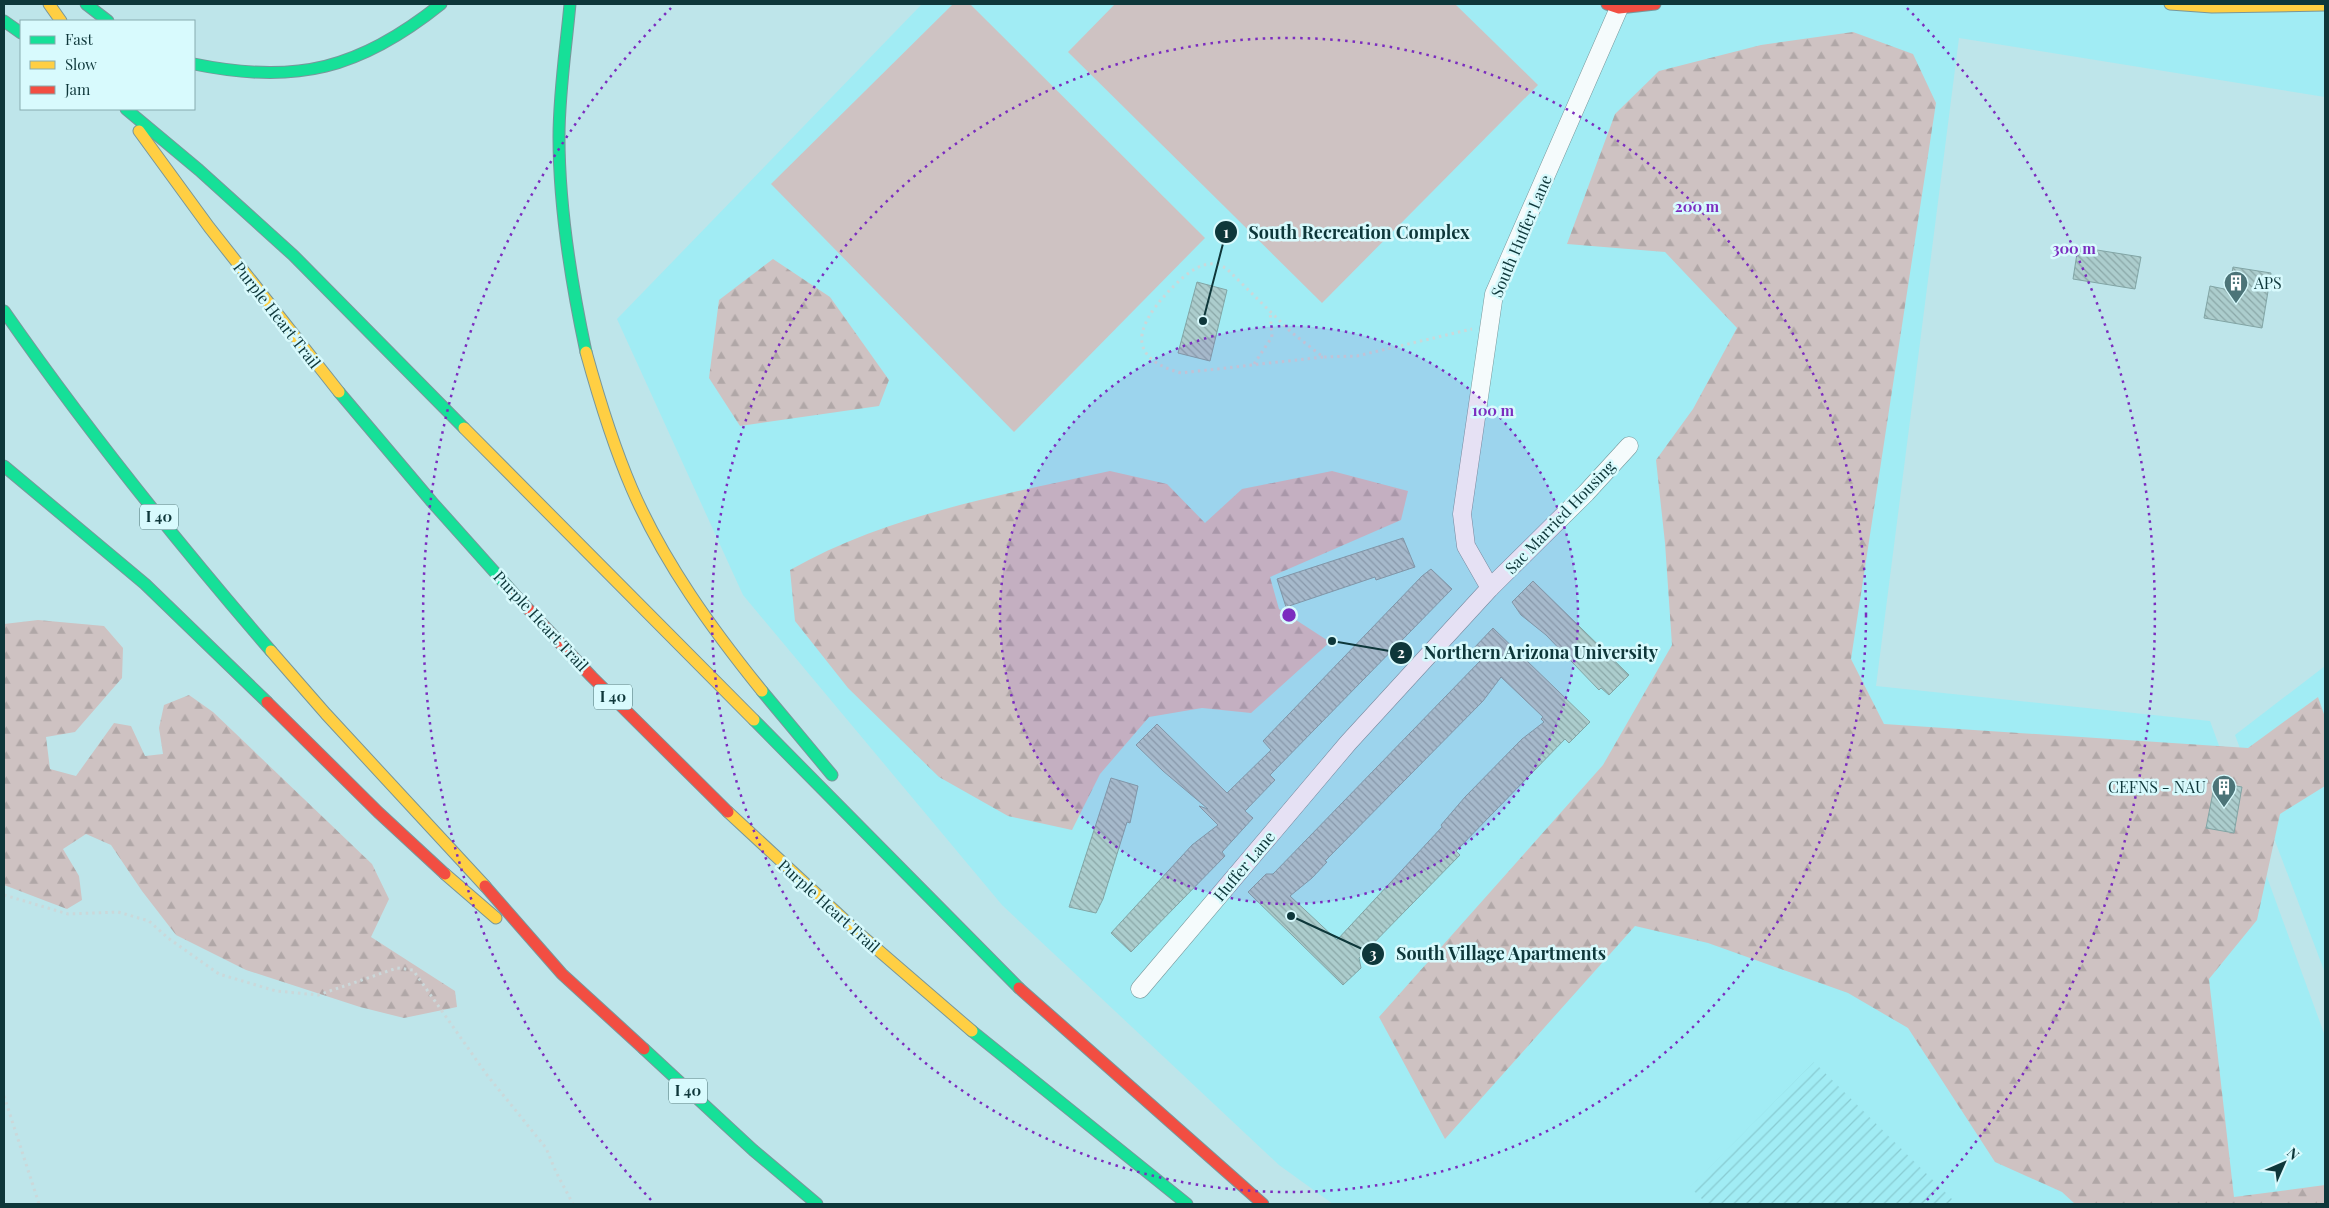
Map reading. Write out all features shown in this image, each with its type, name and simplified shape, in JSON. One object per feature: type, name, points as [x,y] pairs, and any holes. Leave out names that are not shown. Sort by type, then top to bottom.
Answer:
[{"type":"main road","points":[[49,4],[60,20]]},
{"type":"main road","points":[[86,4],[107,20]]},
{"type":"main road","points":[[195,64],[234,72],[269,74],[330,67],[361,57],[392,41],[421,21],[441,4]]},
{"type":"main road","points":[[570,4],[559,136],[562,188],[567,248],[574,297],[586,352],[598,394],[627,475],[677,575],[709,623],[762,692],[842,786]]},
{"type":"main road","points":[[1613,6],[1655,4]]},
{"type":"main road","points":[[2170,4],[2212,7],[2325,5]]},
{"type":"main road","points":[[4,21],[20,32]]},
{"type":"main road","points":[[126,110],[184,155],[247,210],[316,277],[666,634],[1029,997],[1263,1204]]},
{"type":"main road","name":"Purple Heart Trail","points":[[126,110],[241,270],[358,417],[501,579],[656,743],[760,844],[905,975],[1027,1077],[1188,1204]]},
{"type":"main road","name":"I 40","points":[[4,311],[51,379],[209,579],[326,714],[457,853],[562,974],[753,1150],[817,1204]]},
{"type":"main road","points":[[4,466],[140,580],[189,625],[441,873],[562,974]]},
{"type":"main road","points":[[872,822],[921,888]]},
{"type":"street","name":"South Huffer Lane","points":[[1490,588],[1466,546],[1462,514],[1494,294],[1613,6]]},
{"type":"street","name":"Sac Married Housing","points":[[1490,588],[1586,494],[1629,446]]},
{"type":"street","name":"Huffer Lane","points":[[1140,990],[1348,743],[1490,588]]},
{"type":"path","points":[[1323,357],[1291,332],[1226,268],[1214,264],[1185,274],[1151,310],[1140,333],[1143,348],[1161,368],[1181,373],[1323,357],[1357,356],[1490,325]]},
{"type":"path","points":[[1254,364],[1272,337],[1270,310]]},
{"type":"path","points":[[4,895],[68,914],[118,912],[149,921],[168,938],[219,974],[276,991],[318,995],[397,968],[413,970],[487,1075],[546,1148],[573,1204]]},
{"type":"path","points":[[4,1096],[39,1204]]},
{"type":"shaded area","points":[[922,4],[2325,4],[2325,97],[1959,38],[1876,686],[2210,721],[2325,1036],[2325,1204],[1333,1204],[1279,1165],[1002,905],[743,595],[617,319]]},
{"type":"shaded area","points":[[2325,666],[2325,973],[2235,735]]},
{"type":"shaded area","points":[[1814,1062],[1957,1204],[1707,1204],[1690,1187]]},
{"type":"green space","points":[[953,4],[970,4],[1205,238],[1014,432],[771,184]]},
{"type":"green space","points":[[1115,4],[1455,4],[1538,85],[1322,303],[1068,52]]},
{"type":"green space","points":[[1853,32],[1913,54],[1936,103],[1851,659],[1884,724],[2248,748],[2318,697],[2325,717],[2325,786],[2280,814],[2257,920],[2209,979],[2234,1197],[2325,1185],[2325,1204],[2075,1204],[2062,1192],[1995,1162],[1908,1028],[1848,993],[1708,943],[1635,926],[1445,1139],[1379,1017],[1603,765],[1672,645],[1665,543],[1656,460],[1693,409],[1737,328],[1665,252],[1567,244],[1615,114],[1659,71],[1761,45]]},
{"type":"green space","points":[[773,259],[830,297],[889,380],[879,406],[740,426],[709,378],[719,300]]},
{"type":"green space","points":[[1110,471],[1167,484],[1205,523],[1242,489],[1332,471],[1408,491],[1401,520],[1270,577],[1279,609],[1330,642],[1251,713],[1202,708],[1149,717],[1100,774],[1072,830],[1008,816],[939,777],[848,688],[795,621],[790,570],[827,551],[905,521],[987,498]]},
{"type":"green space","points":[[38,620],[104,626],[123,648],[122,678],[75,732],[46,737],[50,769],[76,776],[114,723],[131,726],[145,756],[163,754],[159,728],[164,705],[189,695],[213,712],[372,864],[389,899],[371,937],[455,991],[457,1007],[404,1018],[360,1007],[246,970],[176,935],[142,891],[111,845],[86,834],[63,849],[79,876],[82,900],[67,909],[4,885],[4,624]]},
{"type":"building","points":[[2078,247],[2141,257],[2135,289],[2073,279]]},
{"type":"building","name":"APS","points":[[2233,267],[2271,273],[2262,328],[2204,318],[2210,286],[2229,290]]},
{"type":"building","points":[[1197,282],[1227,290],[1210,361],[1178,353]]},
{"type":"building","points":[[1403,538],[1415,567],[1376,580],[1375,577],[1286,607],[1277,579]]},
{"type":"building","points":[[1431,569],[1452,589],[1270,775],[1275,780],[1245,811],[1253,818],[1222,852],[1225,856],[1131,952],[1111,933],[1192,845],[1218,825],[1199,806],[1208,809],[1136,745],[1157,724],[1227,793],[1271,750],[1263,741],[1422,576]]},
{"type":"building","points":[[1533,581],[1629,675],[1609,695],[1601,688],[1599,690],[1546,635],[1521,615],[1512,602]]},
{"type":"building","points":[[1493,628],[1590,722],[1569,743],[1565,739],[1456,851],[1460,855],[1359,958],[1361,968],[1343,985],[1248,892],[1266,874],[1273,874],[1481,660],[1473,649]],"holes":[[[1501,677],[1543,717],[1541,719],[1544,722],[1522,739],[1465,797],[1441,825],[1442,827],[1337,940],[1290,896],[1312,878],[1327,862],[1325,861],[1483,701]]]},
{"type":"building","points":[[1111,778],[1138,786],[1130,823],[1127,822],[1103,899],[1096,913],[1069,907]]},
{"type":"building","name":"CEFNS - NAU","points":[[2215,782],[2242,787],[2234,833],[2206,828]]},
{"type":"traffic: fast","points":[[86,4],[107,20]]},
{"type":"traffic: fast","points":[[195,64],[264,73],[296,71],[325,66],[354,57],[383,44],[441,4]]},
{"type":"traffic: fast","points":[[570,4],[560,103],[561,191],[575,299],[586,352]]},
{"type":"traffic: fast","points":[[4,21],[20,32]]},
{"type":"traffic: fast","points":[[127,110],[199,170],[293,255],[464,428]]},
{"type":"traffic: fast","points":[[4,311],[100,442],[201,568],[271,651]]},
{"type":"traffic: fast","points":[[339,392],[432,502],[516,596]]},
{"type":"traffic: fast","points":[[4,466],[145,584],[267,702]]},
{"type":"traffic: fast","points":[[762,691],[832,775]]},
{"type":"traffic: fast","points":[[754,720],[1019,988]]},
{"type":"traffic: fast","points":[[972,1031],[1187,1204]]},
{"type":"traffic: fast","points":[[644,1049],[753,1150],[817,1204]]},
{"type":"traffic: slow","points":[[49,4],[60,20]]},
{"type":"traffic: slow","points":[[2170,4],[2212,7],[2325,5]]},
{"type":"traffic: slow","points":[[139,131],[209,227],[339,392]]},
{"type":"traffic: slow","points":[[586,352],[601,404],[625,472],[659,543],[707,619],[762,691]]},
{"type":"traffic: slow","points":[[464,428],[754,720]]},
{"type":"traffic: slow","points":[[271,651],[326,714],[485,886]]},
{"type":"traffic: slow","points":[[728,812],[863,937],[972,1031]]},
{"type":"traffic: slow","points":[[445,874],[496,918]]},
{"type":"traffic: jam","points":[[1607,4],[1619,8],[1655,4]]},
{"type":"traffic: jam","points":[[516,596],[592,677],[728,812]]},
{"type":"traffic: jam","points":[[267,702],[378,812],[445,874]]},
{"type":"traffic: jam","points":[[485,886],[562,974],[644,1049]]},
{"type":"traffic: jam","points":[[1019,988],[1263,1204]]},
{"type":"place","name":"APS","points":[[2236,304]]},
{"type":"place","name":"South Recreation Complex","points":[[1203,321]]},
{"type":"place","name":"Northern Arizona University","points":[[1332,641]]},
{"type":"place","name":"CEFNS - NAU","points":[[2224,808]]},
{"type":"place","name":"South Village Apartments","points":[[1291,916]]}]
